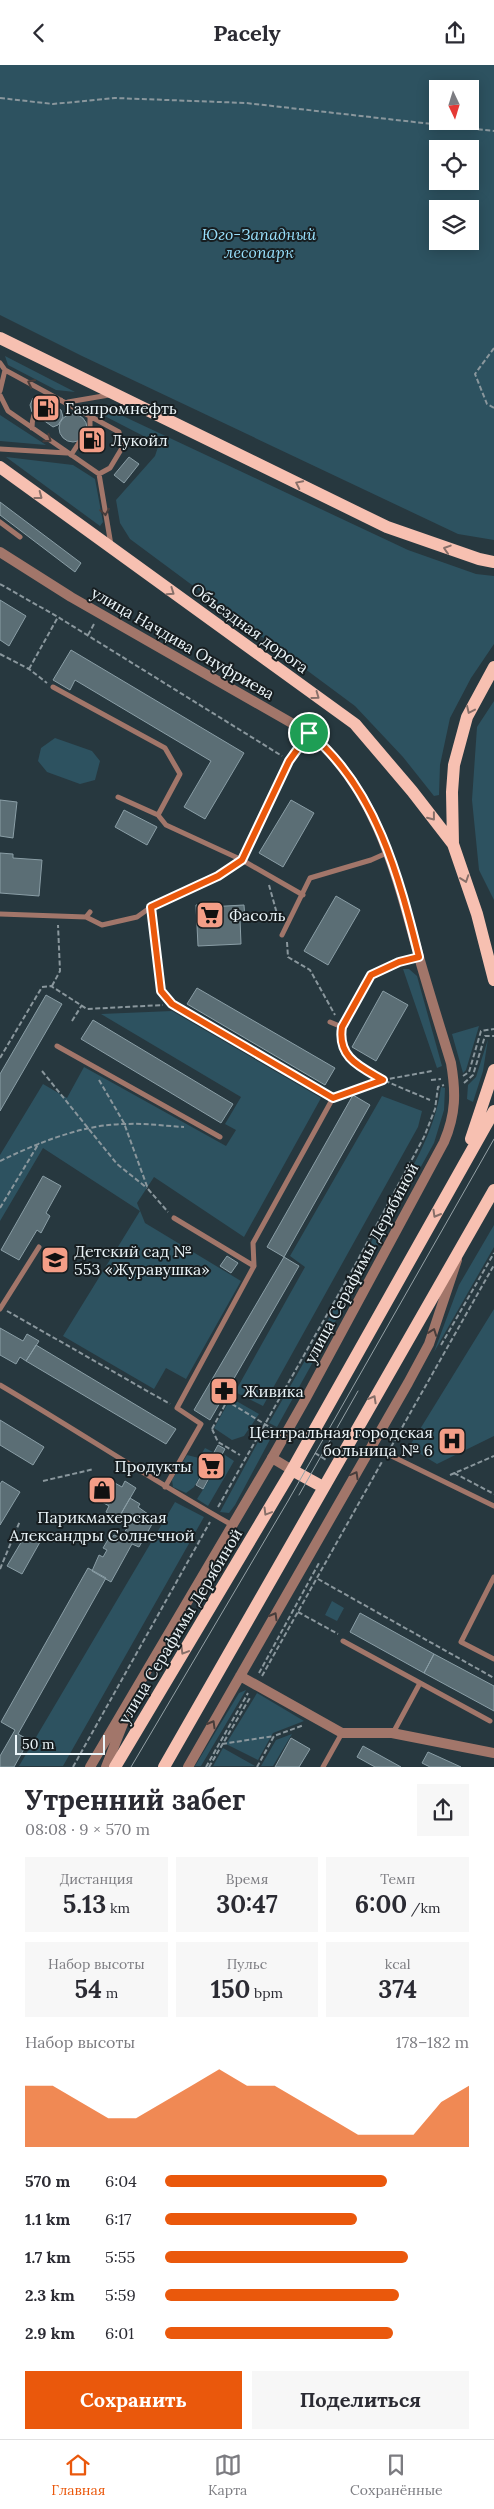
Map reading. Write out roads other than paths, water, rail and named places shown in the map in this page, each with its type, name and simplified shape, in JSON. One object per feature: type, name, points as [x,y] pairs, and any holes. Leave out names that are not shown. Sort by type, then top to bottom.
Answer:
[{"type":"main road","points":[[0,338],[387,527],[478,559],[494,562]]},
{"type":"main road","name":"Объездная дорога","points":[[0,467],[112,550],[355,724],[412,791],[453,844]]},
{"type":"main road","points":[[494,667],[467,717],[460,742],[452,792],[453,844],[477,914],[494,980]]},
{"type":"main road","points":[[477,914],[494,941]]},
{"type":"main road","points":[[460,1172],[494,1070]]},
{"type":"main road","name":"улица Серафимы Дерябиной","points":[[115,1767],[292,1470],[494,1111]]},
{"type":"main road","points":[[164,1767],[493,1191]]},
{"type":"main road","points":[[292,1470],[323,1487]]},
{"type":"street","name":"улица Начдива Онуфриева","points":[[0,552],[71,597],[309,733],[328,749],[361,794],[389,852],[405,900],[454,1081]]},
{"type":"street","name":"улица Серафимы Дерябиной","points":[[90,1767],[306,1398],[444,1142],[456,1105],[454,1081]]},
{"type":"street","points":[[188,1767],[428,1344],[450,1286],[462,1243]]},
{"type":"street","points":[[272,1458],[292,1470]]},
{"type":"street","points":[[240,1676],[342,1733],[392,1733],[494,1753]]},
{"type":"street","points":[[106,1767],[137,1687]]},
{"type":"lane","points":[[0,363],[5,370],[66,401],[119,432],[122,448],[110,468],[99,474]]},
{"type":"lane","points":[[0,391],[5,370]]},
{"type":"lane","points":[[32,428],[32,416],[42,403],[51,399],[66,401],[114,394]]},
{"type":"lane","points":[[0,395],[8,411],[99,474],[112,550]]},
{"type":"lane","points":[[69,454],[90,426],[90,415]]},
{"type":"lane","points":[[0,449],[69,454]]},
{"type":"lane","points":[[0,522],[20,537]]},
{"type":"lane","points":[[53,687],[165,749],[180,774],[158,815]]},
{"type":"lane","points":[[0,914],[88,915],[102,925],[137,917],[151,907],[218,876],[242,860],[289,761],[309,733]]},
{"type":"lane","points":[[118,797],[158,815],[166,825],[242,860],[303,895]]},
{"type":"lane","points":[[282,935],[310,878],[371,861],[389,852]]},
{"type":"lane","points":[[151,907],[161,991],[172,1004],[333,1098],[253,1243],[254,1266],[177,1408],[201,1424],[165,1487]]},
{"type":"lane","points":[[330,1021],[342,1027],[371,975],[399,962],[419,957]]},
{"type":"lane","points":[[57,1047],[220,1137]]},
{"type":"lane","points":[[174,1218],[254,1266]]},
{"type":"lane","points":[[0,1308],[39,1247]]},
{"type":"lane","points":[[0,1385],[106,1448],[165,1487],[233,1525]]},
{"type":"lane","points":[[370,1446],[494,1506]]},
{"type":"lane","points":[[494,1577],[464,1631],[461,1642],[494,1659]]},
{"type":"lane","points":[[343,1641],[490,1721]]},
{"type":"lane","points":[[392,1733],[420,1683]]},
{"type":"lane","points":[[323,1767],[342,1733]]},
{"type":"tram line","points":[[131,1767],[288,1501],[494,1139]]},
{"type":"tram line","points":[[299,1495],[358,1391]]},
{"type":"place","name":"Газпромнефть","points":[[46,408]]},
{"type":"place","name":"Лукойл","points":[[92,440]]},
{"type":"place","name":"Фасоль","points":[[210,915]]},
{"type":"place","name":"Детский сад № 553 «Журавушка»","points":[[55,1260]]},
{"type":"place","name":"Живика","points":[[224,1391]]},
{"type":"place","name":"Центральная городская больница № 6","points":[[452,1441]]},
{"type":"place","name":"Продукты","points":[[211,1466]]},
{"type":"place","name":"Парикмахерская Александры Солнечной","points":[[102,1490]]},
{"type":"park label","name":"Юго-Западный лесопарк","points":[[259,243]]}]
